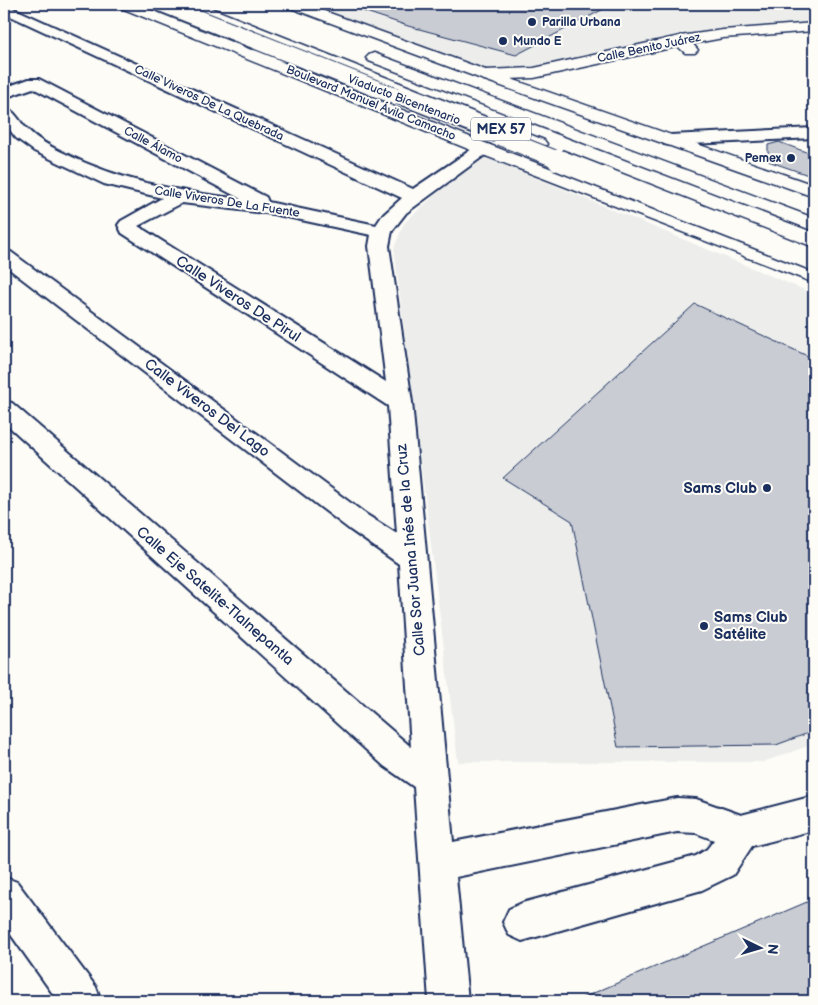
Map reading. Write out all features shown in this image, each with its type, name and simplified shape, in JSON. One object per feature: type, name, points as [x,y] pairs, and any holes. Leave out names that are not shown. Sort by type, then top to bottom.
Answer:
[{"type":"main road","name":"Boulevard Manuel Ávila Camacho","points":[[124,4],[484,149],[814,277]]},
{"type":"main road","name":"Viaducto Bicentenario","points":[[163,4],[814,260]]},
{"type":"main road","name":"Boulevard Manuel Ávila Camacho","points":[[189,4],[814,253]]},
{"type":"main road","points":[[231,4],[258,14]]},
{"type":"main road","points":[[293,4],[485,75],[814,191]]},
{"type":"main road","name":"Calle Benito Juárez","points":[[485,75],[534,73],[758,30],[814,27]]},
{"type":"main road","name":"Calle Benito Juárez","points":[[540,94],[550,86],[685,45],[814,37]]},
{"type":"main road","name":"MEX 57","points":[[359,52],[814,225]]},
{"type":"main road","points":[[252,55],[330,60]]},
{"type":"main road","points":[[628,153],[670,158],[814,204]]},
{"type":"main road","points":[[707,211],[752,253]]},
{"type":"street","name":"Calle Viveros De La Quebrada","points":[[4,8],[415,197]]},
{"type":"street","name":"Calle Álamo","points":[[4,92],[34,82],[273,208]]},
{"type":"street","name":"Calle Viveros De La Fuente","points":[[4,112],[22,134],[58,158],[110,180],[180,197],[273,208],[382,232]]},
{"type":"street","points":[[670,140],[814,133]]},
{"type":"street","points":[[382,232],[391,220],[415,197],[484,149]]},
{"type":"street","name":"Calle Viveros De Pirul","points":[[180,197],[134,220],[128,225],[129,229],[400,402]]},
{"type":"street","name":"Calle Sor Juana Inés de la Cruz","points":[[382,232],[379,246],[400,402],[448,1001]]},
{"type":"street","name":"Calle Viveros Del Lago","points":[[4,256],[358,522],[412,558]]},
{"type":"street","name":"Calle Eje Satelite-Tlalnepantla","points":[[4,409],[389,748],[429,778]]},
{"type":"street","points":[[436,863],[676,816],[696,816],[741,832],[814,813]]},
{"type":"street","points":[[522,922],[702,872],[720,862],[741,832]]},
{"type":"street","points":[[4,895],[82,1001]]},
{"type":"shaded area","name":"Mundo E","points":[[293,4],[814,4],[814,27],[758,30],[569,65],[485,75]]},
{"type":"shaded area","points":[[484,156],[814,294],[814,744],[763,762],[458,762],[394,248],[404,223],[436,194]]},
{"type":"building","name":"Mundo E","points":[[354,4],[613,4],[516,55],[408,26],[354,8]]},
{"type":"building","name":"Pemex","points":[[779,142],[814,155],[814,177],[768,161],[768,145]]},
{"type":"building","name":"Sams Club Satélite","points":[[695,304],[814,359],[814,731],[776,745],[618,747],[572,521],[503,478]]},
{"type":"building","points":[[814,899],[814,1001],[575,1001]]},
{"type":"place","name":"Parilla Urbana","points":[[532,22]]},
{"type":"place","name":"Mundo E","points":[[503,41]]},
{"type":"place","name":"Pemex","points":[[791,158]]},
{"type":"place","name":"Sams Club","points":[[767,488]]},
{"type":"place","name":"Sams Club Satélite","points":[[704,626]]}]
